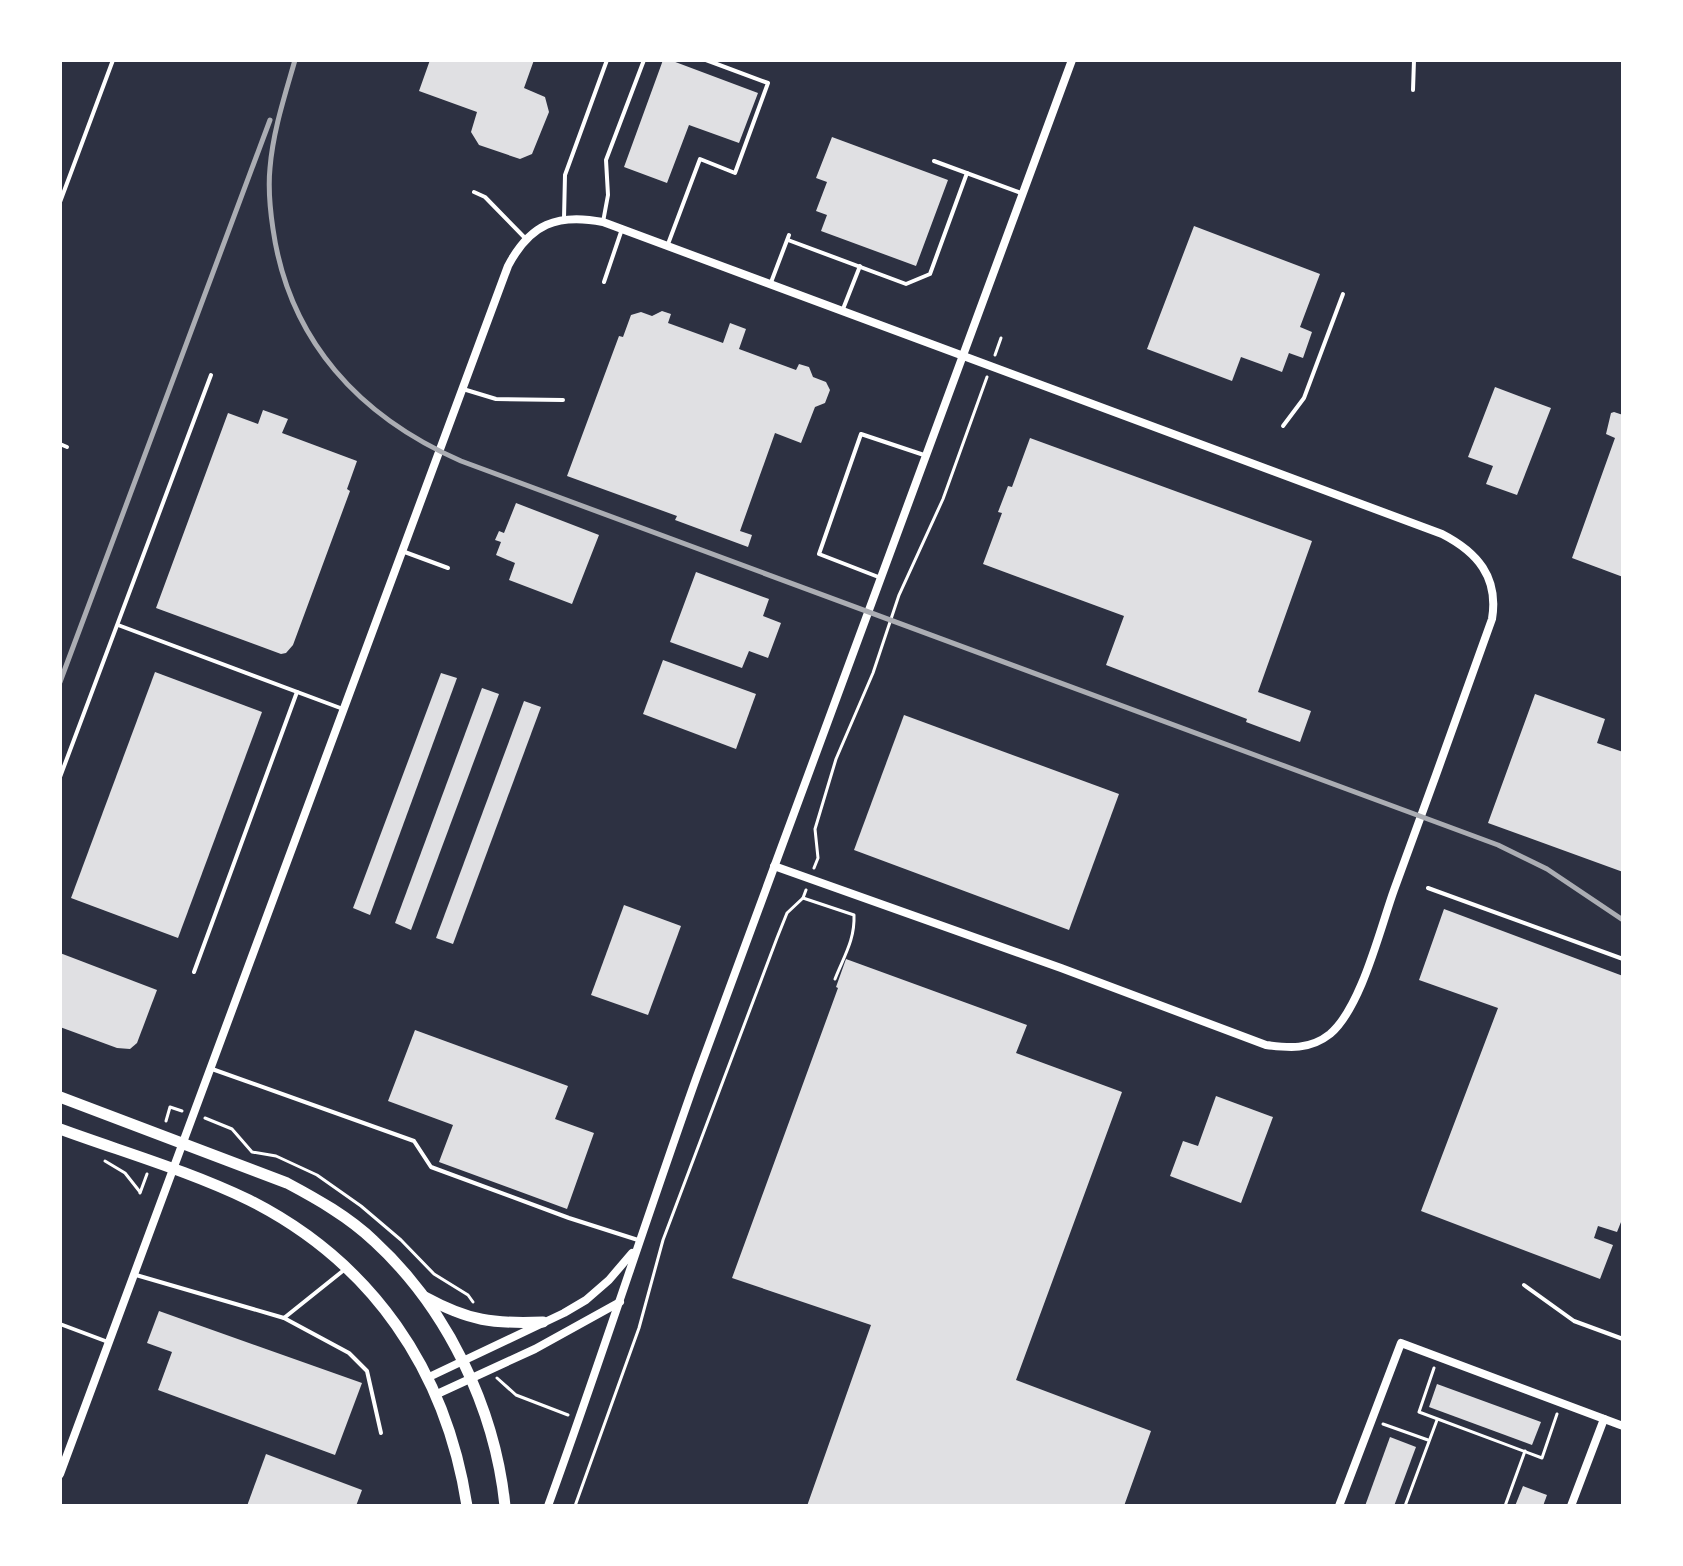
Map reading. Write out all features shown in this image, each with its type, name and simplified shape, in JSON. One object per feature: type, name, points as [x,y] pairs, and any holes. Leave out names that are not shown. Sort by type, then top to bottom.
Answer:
[{"type":"street","points":[[548,1506],[621,1301],[637,1244],[1072,60]]},
{"type":"street","points":[[60,1474],[508,266],[525,238],[564,218],[603,222],[1442,534],[1475,555],[1486,569],[1494,597],[1492,619],[1352,1005],[1330,1034],[1313,1045],[1266,1045],[1089,978],[774,866]]},
{"type":"street","points":[[60,1097],[258,1171],[318,1200],[374,1240],[424,1296],[472,1379],[488,1418],[505,1506]]},
{"type":"street","points":[[60,1129],[248,1200],[301,1230],[363,1282],[414,1349],[435,1395],[460,1464],[467,1506]]},
{"type":"street","points":[[427,1378],[586,1300],[609,1280],[637,1244]]},
{"type":"street","points":[[424,1296],[454,1313],[481,1321],[510,1324],[543,1322]]},
{"type":"street","points":[[435,1395],[546,1343],[621,1301]]},
{"type":"street","points":[[1339,1506],[1401,1343],[1623,1426]]},
{"type":"street","points":[[1571,1506],[1604,1419]]},
{"type":"lane","points":[[60,202],[113,60]]},
{"type":"lane","points":[[564,218],[565,175],[607,60]]},
{"type":"lane","points":[[603,222],[608,195],[606,160],[644,60]]},
{"type":"lane","points":[[667,246],[700,159],[735,173],[768,83],[706,60]]},
{"type":"lane","points":[[1412,60],[1413,90]]},
{"type":"lane","points":[[934,161],[1022,194]]},
{"type":"lane","points":[[770,285],[788,237],[906,284],[930,274],[967,173]]},
{"type":"lane","points":[[474,192],[485,197],[525,238]]},
{"type":"lane","points":[[604,282],[622,229]]},
{"type":"lane","points":[[842,312],[860,266]]},
{"type":"lane","points":[[1283,426],[1304,398],[1343,294]]},
{"type":"lane","points":[[60,777],[211,375]]},
{"type":"lane","points":[[462,389],[496,399],[563,400]]},
{"type":"lane","points":[[881,578],[819,554],[861,434],[926,456]]},
{"type":"lane","points":[[60,444],[67,447]]},
{"type":"lane","points":[[402,551],[448,568]]},
{"type":"lane","points":[[118,625],[343,709]]},
{"type":"lane","points":[[194,972],[297,692]]},
{"type":"lane","points":[[1428,888],[1623,959]]},
{"type":"lane","points":[[209,1068],[414,1141],[431,1167],[637,1244]]},
{"type":"lane","points":[[284,1318],[347,1268]]},
{"type":"lane","points":[[133,1274],[284,1318],[349,1353],[367,1371],[381,1433]]},
{"type":"lane","points":[[1524,1285],[1574,1321],[1623,1339]]},
{"type":"lane","points":[[60,1324],[108,1342]]},
{"type":"path","points":[[575,1506],[639,1328],[672,1216],[782,925],[787,913],[803,898],[811,879],[818,858],[815,829],[836,759],[873,673],[899,595],[943,499],[982,392]]},
{"type":"path","points":[[803,898],[854,915],[850,947],[835,979]]},
{"type":"path","points":[[105,1161],[125,1173],[140,1193]]},
{"type":"path","points":[[1439,1357],[1419,1412],[1542,1458],[1561,1402]]},
{"type":"path","points":[[1405,1506],[1437,1419]]},
{"type":"path","points":[[1372,1420],[1429,1441]]},
{"type":"path","points":[[1505,1506],[1525,1451]]},
{"type":"building","points":[[430,60],[534,60],[524,88],[545,97],[549,112],[532,154],[520,159],[479,145],[471,132],[477,112],[419,91]]},
{"type":"building","points":[[663,60],[758,93],[739,143],[689,125],[667,183],[624,167]]},
{"type":"building","points":[[832,137],[948,180],[916,266],[821,231],[827,215],[816,211],[827,182],[816,178]]},
{"type":"building","points":[[1194,226],[1320,274],[1300,327],[1312,332],[1303,358],[1289,353],[1282,372],[1241,357],[1232,381],[1147,349]]},
{"type":"building","points":[[662,311],[671,314],[668,323],[723,343],[730,323],[746,329],[739,349],[796,370],[799,364],[809,367],[813,377],[826,382],[830,390],[825,403],[815,407],[801,443],[775,433],[740,531],[752,535],[748,547],[675,520],[677,516],[567,476],[619,336],[623,337],[631,315],[641,312],[652,316]]},
{"type":"building","points":[[1495,387],[1551,408],[1517,495],[1486,484],[1493,466],[1468,457]]},
{"type":"building","points":[[263,410],[288,419],[282,433],[357,461],[347,489],[350,491],[293,645],[281,654],[156,608],[228,413],[258,424]]},
{"type":"building","points":[[1611,413],[1623,415],[1623,577],[1572,558],[1615,438],[1606,434]]},
{"type":"building","points":[[1030,438],[1312,541],[1258,692],[1311,711],[1300,742],[1106,665],[1124,616],[983,564],[1002,513],[998,512],[1008,486],[1012,487]]},
{"type":"building","points":[[516,503],[599,535],[572,604],[509,580],[515,563],[496,555],[501,542],[495,540],[499,531],[504,533]]},
{"type":"building","points":[[696,572],[769,599],[763,616],[781,623],[768,658],[749,651],[742,668],[670,642]]},
{"type":"building","points":[[663,660],[756,694],[736,749],[643,714]]},
{"type":"building","points":[[155,672],[262,712],[178,938],[71,898]]},
{"type":"building","points":[[441,673],[457,678],[370,915],[353,908]]},
{"type":"building","points":[[482,688],[499,694],[411,930],[395,923]]},
{"type":"building","points":[[1535,694],[1605,719],[1597,743],[1623,752],[1623,872],[1488,823]]},
{"type":"building","points":[[524,701],[541,707],[453,944],[436,938]]},
{"type":"building","points":[[904,715],[1119,794],[1069,930],[854,850]]},
{"type":"building","points":[[624,905],[681,926],[648,1015],[591,995]]},
{"type":"building","points":[[1444,909],[1623,976],[1623,1217],[1617,1232],[1598,1226],[1594,1238],[1613,1245],[1600,1279],[1421,1211],[1498,1008],[1419,980]]},
{"type":"building","points":[[60,953],[157,990],[137,1043],[130,1049],[117,1048],[60,1027]]},
{"type":"building","points":[[846,959],[1027,1025],[1016,1053],[1122,1092],[1016,1380],[1151,1431],[1124,1506],[807,1506],[871,1325],[732,1278]]},
{"type":"building","points":[[415,1030],[568,1086],[555,1119],[594,1133],[567,1209],[439,1162],[453,1125],[388,1101]]},
{"type":"building","points":[[1216,1096],[1273,1117],[1241,1203],[1170,1176],[1183,1141],[1198,1146]]},
{"type":"building","points":[[159,1311],[362,1383],[335,1455],[158,1390],[172,1352],[147,1343]]},
{"type":"building","points":[[1437,1384],[1541,1422],[1532,1445],[1429,1407]]},
{"type":"building","points":[[1390,1437],[1416,1447],[1394,1506],[1365,1506]]},
{"type":"building","points":[[266,1454],[362,1490],[356,1506],[247,1506]]},
{"type":"building","points":[[1523,1486],[1547,1495],[1543,1506],[1515,1506]]},
{"type":"railway","points":[[295,60],[277,127],[269,176],[272,221],[282,269],[295,306],[313,340],[361,398],[391,422],[461,461],[1498,845],[1547,869],[1623,920]]},
{"type":"railway","points":[[60,682],[270,120]]}]
